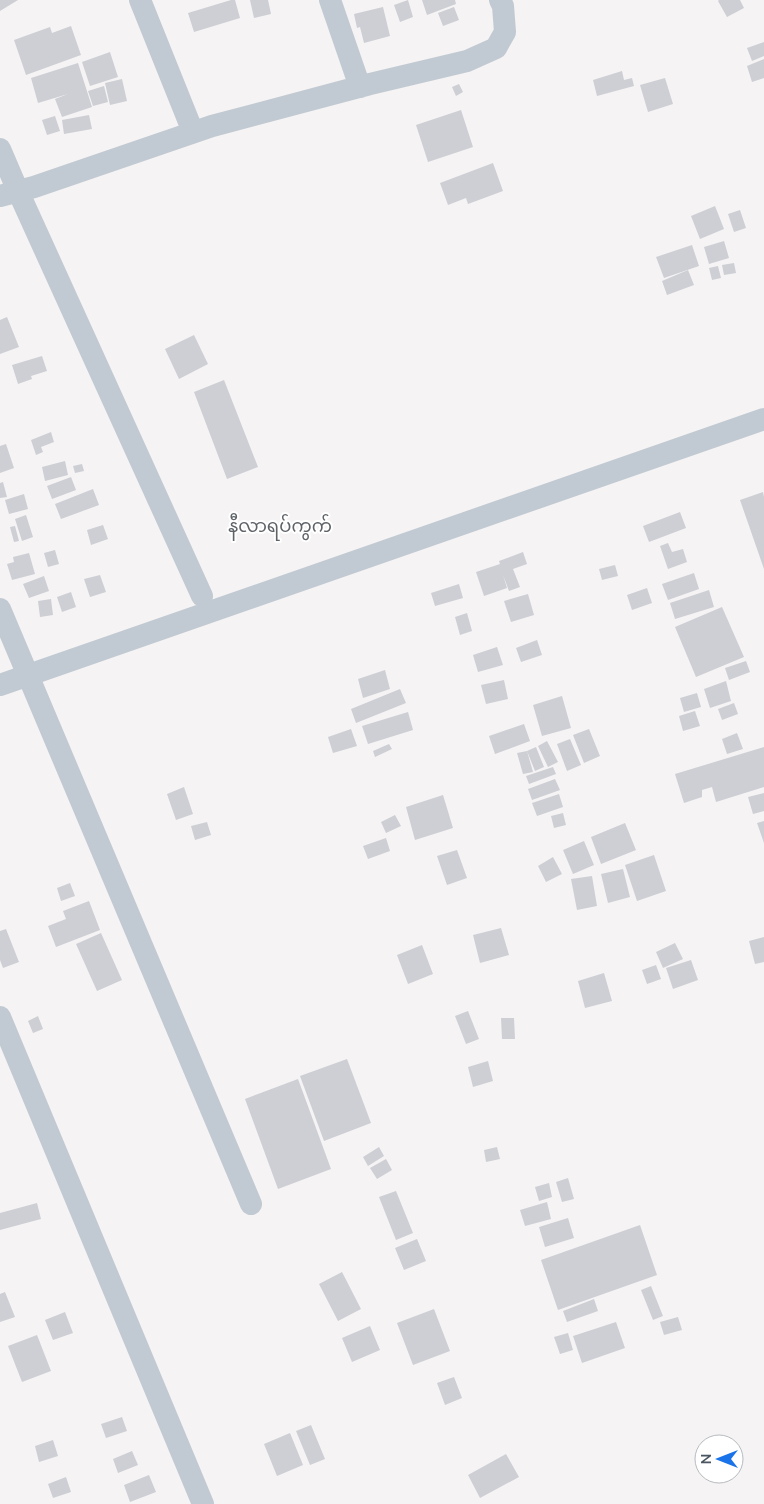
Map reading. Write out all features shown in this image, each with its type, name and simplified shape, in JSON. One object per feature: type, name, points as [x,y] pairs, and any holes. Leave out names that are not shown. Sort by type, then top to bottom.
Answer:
[{"type":"street","points":[[140,0],[193,132]]},
{"type":"street","points":[[330,0],[360,87]]},
{"type":"street","points":[[9,194],[193,132],[360,87],[467,61],[496,48],[505,32],[503,6],[500,0]]},
{"type":"street","points":[[0,149],[9,194],[202,596]]},
{"type":"street","points":[[0,685],[764,419]]},
{"type":"street","points":[[0,609],[251,1204]]},
{"type":"street","points":[[0,1017],[203,1504]]},
{"type":"building","points":[[0,0],[18,0],[0,11]]},
{"type":"building","points":[[235,0],[240,18],[194,32],[188,13]]},
{"type":"building","points":[[250,0],[268,0],[271,14],[254,18]]},
{"type":"building","points":[[408,0],[413,17],[400,22],[394,5]]},
{"type":"building","points":[[422,0],[455,0],[456,4],[427,15]]},
{"type":"building","points":[[719,0],[740,0],[744,8],[727,17]]},
{"type":"building","points":[[383,7],[390,36],[364,43],[360,27],[357,28],[354,14]]},
{"type":"building","points":[[454,7],[459,20],[443,26],[438,13]]},
{"type":"building","points":[[71,26],[81,55],[26,75],[14,40],[50,27],[52,33]]},
{"type":"building","points":[[764,42],[764,56],[752,61],[747,48]]},
{"type":"building","points":[[110,52],[118,77],[90,86],[82,62]]},
{"type":"building","points":[[764,59],[764,78],[752,82],[747,66]]},
{"type":"building","points":[[78,63],[92,107],[62,117],[55,99],[68,94],[38,103],[31,78]]},
{"type":"building","points":[[622,71],[624,80],[632,78],[634,86],[597,96],[593,80]]},
{"type":"building","points":[[665,78],[673,104],[648,112],[640,85]]},
{"type":"building","points":[[122,79],[127,101],[110,105],[105,83]]},
{"type":"building","points":[[459,84],[463,92],[456,96],[452,87]]},
{"type":"building","points":[[104,86],[108,102],[93,106],[88,91]]},
{"type":"building","points":[[461,110],[473,147],[428,162],[416,125]]},
{"type":"building","points":[[89,115],[92,129],[64,134],[62,120]]},
{"type":"building","points":[[55,116],[60,131],[47,135],[42,120]]},
{"type":"building","points":[[493,163],[503,191],[468,204],[466,198],[448,205],[440,183]]},
{"type":"building","points":[[715,206],[724,229],[700,239],[691,216]]},
{"type":"building","points":[[740,210],[746,228],[734,232],[728,214]]},
{"type":"building","points":[[724,241],[729,258],[709,264],[704,247]]},
{"type":"building","points":[[692,245],[699,266],[664,278],[656,257]]},
{"type":"building","points":[[734,263],[736,273],[724,275],[722,265]]},
{"type":"building","points":[[718,266],[721,278],[712,280],[709,268]]},
{"type":"building","points":[[688,270],[694,285],[667,295],[662,281]]},
{"type":"building","points":[[7,317],[19,347],[0,354],[0,320]]},
{"type":"building","points":[[194,335],[208,364],[179,379],[165,349]]},
{"type":"building","points":[[42,356],[47,371],[31,376],[32,379],[18,384],[12,365]]},
{"type":"building","points":[[224,380],[258,467],[227,479],[194,392]]},
{"type":"building","points":[[51,432],[54,442],[41,447],[43,452],[36,455],[31,440]]},
{"type":"building","points":[[6,444],[14,468],[0,473],[0,446]]},
{"type":"building","points":[[65,461],[68,475],[45,481],[42,467]]},
{"type":"building","points":[[82,464],[84,471],[75,473],[73,466]]},
{"type":"building","points":[[71,477],[76,490],[52,499],[47,486]]},
{"type":"building","points":[[3,482],[7,497],[0,498],[0,483]]},
{"type":"building","points":[[93,489],[99,505],[61,519],[55,504]]},
{"type":"building","points":[[763,492],[764,497],[764,569],[740,500]]},
{"type":"building","points":[[24,494],[28,509],[9,514],[5,500]]},
{"type":"building","points":[[680,512],[686,528],[649,542],[643,526]]},
{"type":"building","points":[[26,515],[33,537],[22,541],[15,519]]},
{"type":"building","points":[[103,525],[108,539],[91,545],[87,530]]},
{"type":"building","points":[[15,526],[19,541],[14,542],[10,527]]},
{"type":"building","points":[[668,543],[672,552],[683,549],[687,562],[668,569],[660,546]]},
{"type":"building","points":[[55,550],[59,564],[48,567],[44,553]]},
{"type":"building","points":[[523,552],[527,564],[513,569],[520,587],[509,591],[503,575],[507,588],[484,596],[476,572],[500,564],[499,561]]},
{"type":"building","points":[[29,553],[35,574],[12,580],[7,564],[14,562],[13,557]]},
{"type":"building","points":[[615,565],[618,576],[602,580],[599,569]]},
{"type":"building","points":[[694,573],[699,589],[668,600],[662,584]]},
{"type":"building","points":[[100,575],[106,592],[90,597],[84,579]]},
{"type":"building","points":[[44,576],[49,591],[29,598],[23,584]]},
{"type":"building","points":[[459,584],[463,598],[435,606],[431,593]]},
{"type":"building","points":[[647,588],[652,603],[632,610],[627,595]]},
{"type":"building","points":[[709,590],[714,607],[675,619],[670,603]]},
{"type":"building","points":[[71,592],[76,607],[62,612],[57,597]]},
{"type":"building","points":[[528,594],[534,615],[511,622],[504,601]]},
{"type":"building","points":[[51,599],[53,615],[40,617],[38,601]]},
{"type":"building","points":[[722,607],[744,657],[696,677],[675,627]]},
{"type":"building","points":[[467,613],[472,631],[460,635],[455,617]]},
{"type":"building","points":[[537,640],[542,655],[521,662],[516,648]]},
{"type":"building","points":[[497,647],[503,665],[478,672],[473,655]]},
{"type":"building","points":[[746,661],[750,672],[729,680],[725,668]]},
{"type":"building","points":[[385,670],[390,689],[363,698],[358,679]]},
{"type":"building","points":[[504,680],[508,699],[486,704],[481,685]]},
{"type":"building","points":[[726,681],[731,701],[710,708],[704,689]]},
{"type":"building","points":[[400,689],[406,703],[356,723],[351,709]]},
{"type":"building","points":[[697,693],[701,707],[684,712],[680,698]]},
{"type":"building","points":[[562,696],[571,728],[542,736],[533,705]]},
{"type":"building","points":[[734,703],[738,714],[722,720],[718,709]]},
{"type":"building","points":[[695,711],[700,726],[683,731],[679,716]]},
{"type":"building","points":[[408,712],[413,730],[368,744],[362,726]]},
{"type":"building","points":[[524,724],[530,741],[495,754],[489,736]]},
{"type":"building","points":[[351,729],[357,746],[333,753],[328,737]]},
{"type":"building","points":[[589,729],[600,756],[584,763],[573,735]]},
{"type":"building","points":[[737,733],[743,749],[727,754],[722,739]]},
{"type":"building","points":[[570,739],[581,765],[567,771],[557,744]]},
{"type":"building","points":[[547,741],[558,762],[548,767],[538,746]]},
{"type":"building","points":[[389,744],[392,749],[375,757],[373,751]]},
{"type":"building","points":[[536,747],[544,767],[535,771],[527,751]]},
{"type":"building","points":[[764,747],[764,787],[716,802],[712,787],[702,790],[702,797],[684,803],[675,774]]},
{"type":"building","points":[[527,751],[533,772],[523,774],[517,753]]},
{"type":"building","points":[[553,767],[556,774],[529,784],[526,776]]},
{"type":"building","points":[[555,779],[560,790],[532,800],[528,789]]},
{"type":"building","points":[[184,787],[193,814],[176,820],[167,794]]},
{"type":"building","points":[[764,793],[764,811],[753,814],[748,797]]},
{"type":"building","points":[[559,794],[563,807],[537,816],[532,803]]},
{"type":"building","points":[[443,795],[453,828],[415,840],[406,807]]},
{"type":"building","points":[[563,813],[566,825],[554,828],[551,816]]},
{"type":"building","points":[[395,815],[401,826],[386,833],[381,822]]},
{"type":"building","points":[[764,821],[764,843],[757,823]]},
{"type":"building","points":[[207,822],[211,835],[195,840],[191,826]]},
{"type":"building","points":[[625,823],[636,850],[601,864],[591,837]]},
{"type":"building","points":[[386,838],[390,851],[368,859],[363,846]]},
{"type":"building","points":[[584,841],[594,865],[573,874],[563,850]]},
{"type":"building","points":[[457,850],[467,878],[447,885],[437,856]]},
{"type":"building","points":[[654,855],[666,891],[637,901],[625,865]]},
{"type":"building","points":[[553,857],[562,874],[546,882],[538,866]]},
{"type":"building","points":[[623,869],[630,897],[608,903],[601,874]]},
{"type":"building","points":[[592,876],[597,906],[577,910],[571,879]]},
{"type":"building","points":[[70,883],[75,896],[61,901],[57,888]]},
{"type":"building","points":[[89,901],[100,930],[56,947],[48,926],[66,919],[63,911]]},
{"type":"building","points":[[501,928],[509,955],[480,963],[473,935]]},
{"type":"building","points":[[6,929],[19,962],[3,968],[0,960],[0,931]]},
{"type":"building","points":[[101,933],[122,980],[97,991],[76,944]]},
{"type":"building","points":[[764,937],[764,962],[755,964],[749,941]]},
{"type":"building","points":[[675,943],[683,959],[663,968],[656,952]]},
{"type":"building","points":[[422,945],[433,974],[408,984],[397,955]]},
{"type":"building","points":[[691,960],[698,980],[673,989],[666,968]]},
{"type":"building","points":[[656,965],[661,979],[647,984],[642,970]]},
{"type":"building","points":[[604,973],[612,1001],[585,1008],[578,981]]},
{"type":"building","points":[[468,1011],[479,1039],[466,1044],[455,1016]]},
{"type":"building","points":[[38,1016],[43,1029],[33,1033],[28,1021]]},
{"type":"building","points":[[501,1018],[514,1018],[515,1039],[502,1039]]},
{"type":"building","points":[[347,1059],[371,1123],[324,1141],[300,1076]]},
{"type":"building","points":[[488,1061],[493,1081],[473,1087],[468,1067]]},
{"type":"building","points":[[298,1079],[331,1169],[278,1189],[245,1099]]},
{"type":"building","points":[[379,1147],[384,1156],[368,1166],[363,1157]]},
{"type":"building","points":[[497,1147],[500,1159],[486,1162],[484,1150]]},
{"type":"building","points":[[386,1159],[392,1170],[377,1179],[370,1168]]},
{"type":"building","points":[[568,1178],[574,1199],[562,1202],[556,1182]]},
{"type":"building","points":[[549,1183],[552,1197],[539,1201],[535,1187]]},
{"type":"building","points":[[396,1191],[413,1233],[396,1240],[379,1197]]},
{"type":"building","points":[[547,1202],[551,1219],[525,1226],[520,1210]]},
{"type":"building","points":[[37,1203],[41,1219],[0,1230],[0,1213]]},
{"type":"building","points":[[568,1218],[574,1238],[545,1247],[539,1227]]},
{"type":"building","points":[[640,1225],[657,1275],[558,1310],[541,1260]]},
{"type":"building","points":[[417,1239],[426,1261],[404,1270],[395,1248]]},
{"type":"building","points":[[342,1272],[361,1309],[338,1321],[319,1284]]},
{"type":"building","points":[[651,1286],[663,1316],[653,1320],[641,1290]]},
{"type":"building","points":[[5,1292],[15,1317],[0,1322],[0,1294]]},
{"type":"building","points":[[594,1299],[598,1311],[567,1322],[563,1311]]},
{"type":"building","points":[[434,1309],[450,1351],[413,1365],[397,1323]]},
{"type":"building","points":[[65,1312],[73,1333],[53,1340],[45,1320]]},
{"type":"building","points":[[678,1317],[682,1330],[664,1335],[660,1322]]},
{"type":"building","points":[[616,1322],[625,1348],[582,1363],[573,1336]]},
{"type":"building","points":[[370,1326],[380,1350],[352,1362],[342,1338]]},
{"type":"building","points":[[568,1333],[573,1350],[560,1354],[554,1337]]},
{"type":"building","points":[[37,1335],[51,1371],[22,1382],[8,1346]]},
{"type":"building","points":[[454,1377],[462,1398],[445,1405],[437,1383]]},
{"type":"building","points":[[122,1417],[127,1431],[106,1438],[101,1424]]},
{"type":"building","points":[[311,1425],[325,1459],[310,1465],[296,1431]]},
{"type":"building","points":[[290,1433],[303,1465],[277,1476],[264,1444]]},
{"type":"building","points":[[53,1440],[58,1456],[39,1462],[35,1446]]},
{"type":"building","points":[[132,1451],[138,1465],[118,1473],[113,1459]]},
{"type":"building","points":[[506,1454],[519,1477],[480,1498],[468,1475]]},
{"type":"building","points":[[149,1475],[156,1492],[130,1502],[124,1485]]},
{"type":"building","points":[[66,1477],[71,1492],[53,1498],[48,1484]]},
{"type":"district","name":"နီလာရပ်ကွက်","points":[[280,526]]}]
